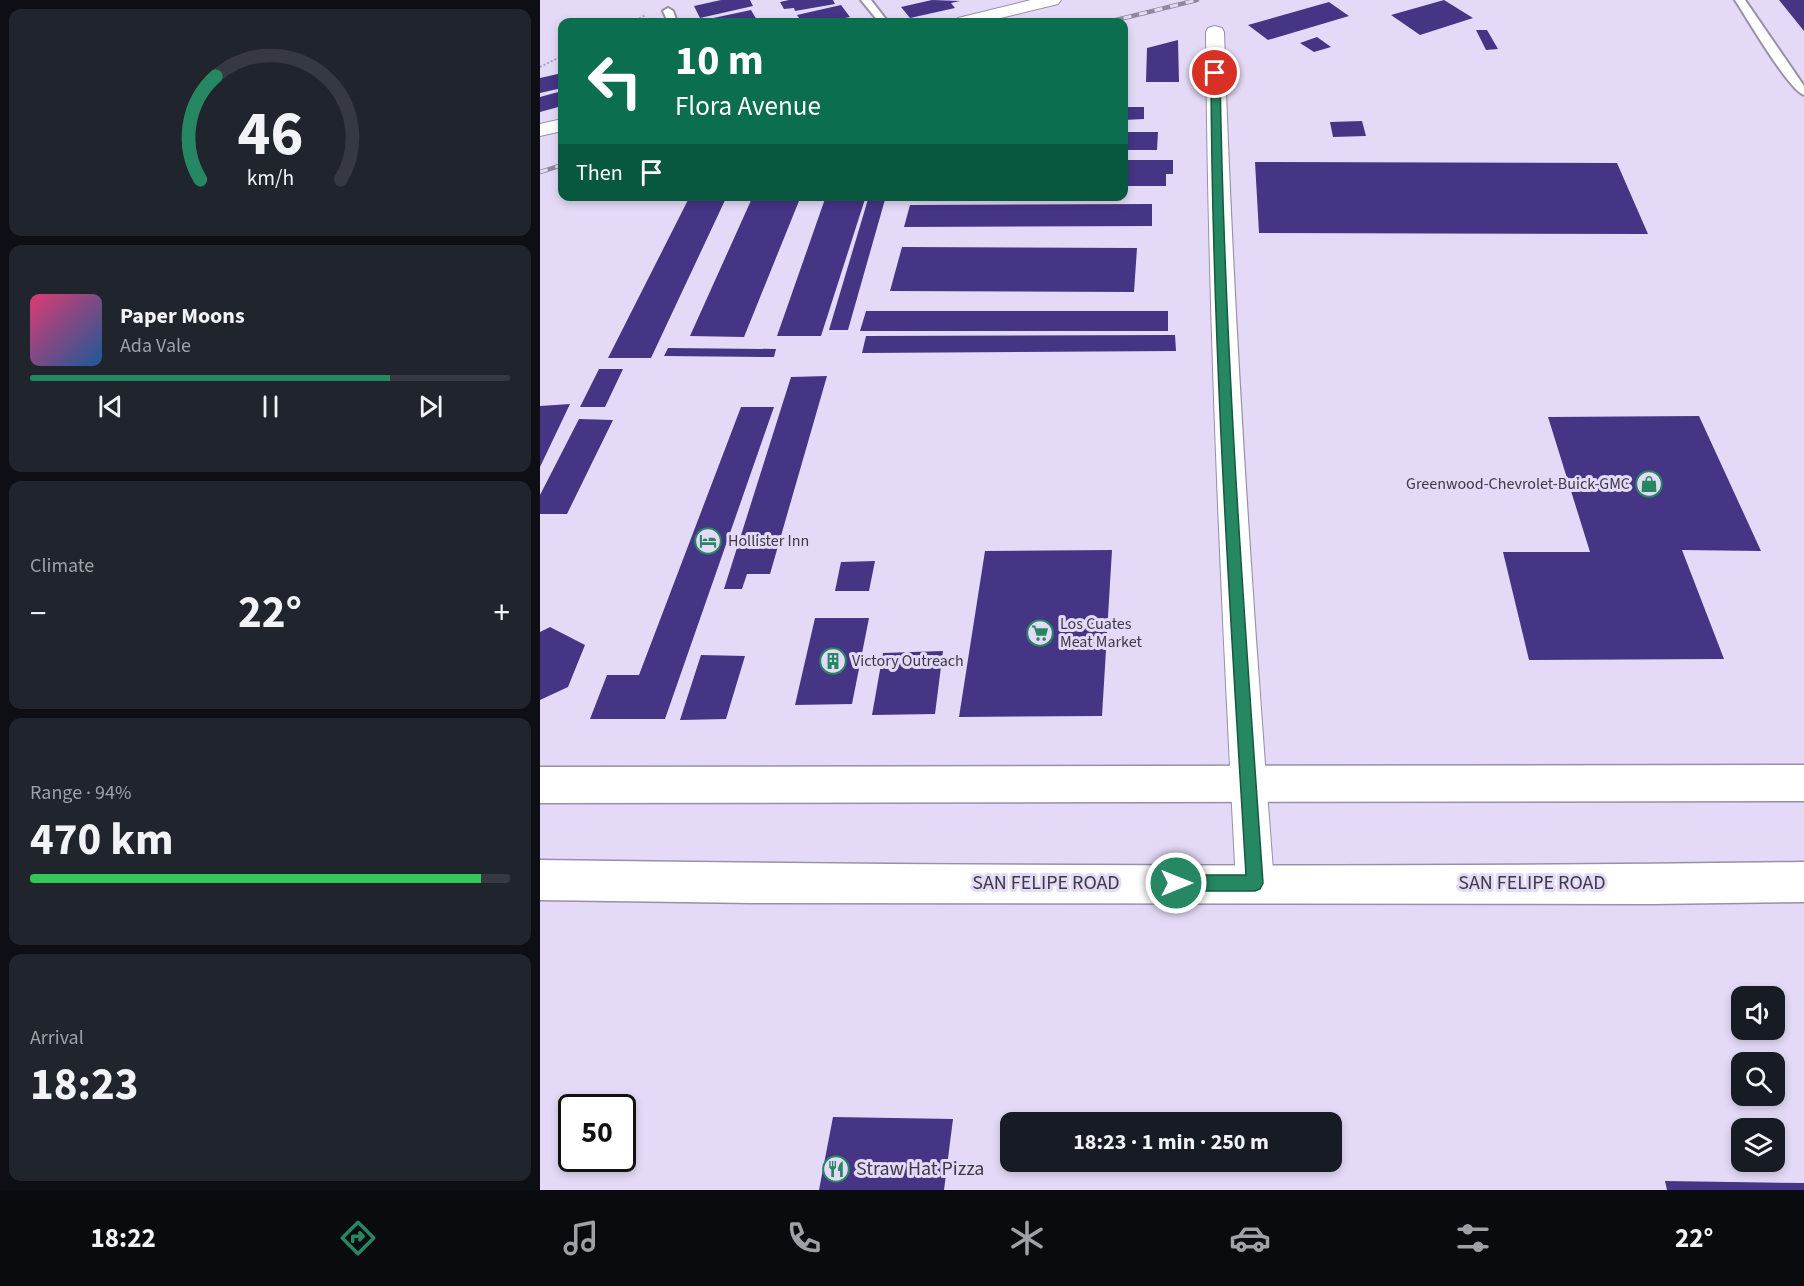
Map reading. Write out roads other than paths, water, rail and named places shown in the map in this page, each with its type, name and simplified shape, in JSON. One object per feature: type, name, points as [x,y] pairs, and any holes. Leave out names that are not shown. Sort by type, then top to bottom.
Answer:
[{"type":"main road","points":[[540,785],[1804,783]]},
{"type":"main road","name":"SAN FELIPE ROAD","points":[[540,880],[753,884],[1804,882]]},
{"type":"street","points":[[980,18],[1052,0]]},
{"type":"street","points":[[1215,32],[1216,182],[1247,783],[1255,883]]},
{"type":"street","points":[[540,130],[558,126]]},
{"type":"lane","points":[[866,0],[881,18]]},
{"type":"lane","points":[[1740,0],[1792,78],[1804,92]]},
{"type":"lane","points":[[668,11],[671,18]]},
{"type":"railway","points":[[1124,18],[1197,0]]},
{"type":"railway","points":[[540,172],[558,166]]},
{"type":"place","name":"Greenwood-Chevrolet-Buick-GMC","points":[[1649,484]]},
{"type":"place","name":"Hollister Inn","points":[[708,541]]},
{"type":"place","name":"Los Cuates Meat Market","points":[[1040,633]]},
{"type":"place","name":"Victory Outreach","points":[[833,661]]},
{"type":"place","name":"Straw Hat Pizza","points":[[836,1169]]}]
